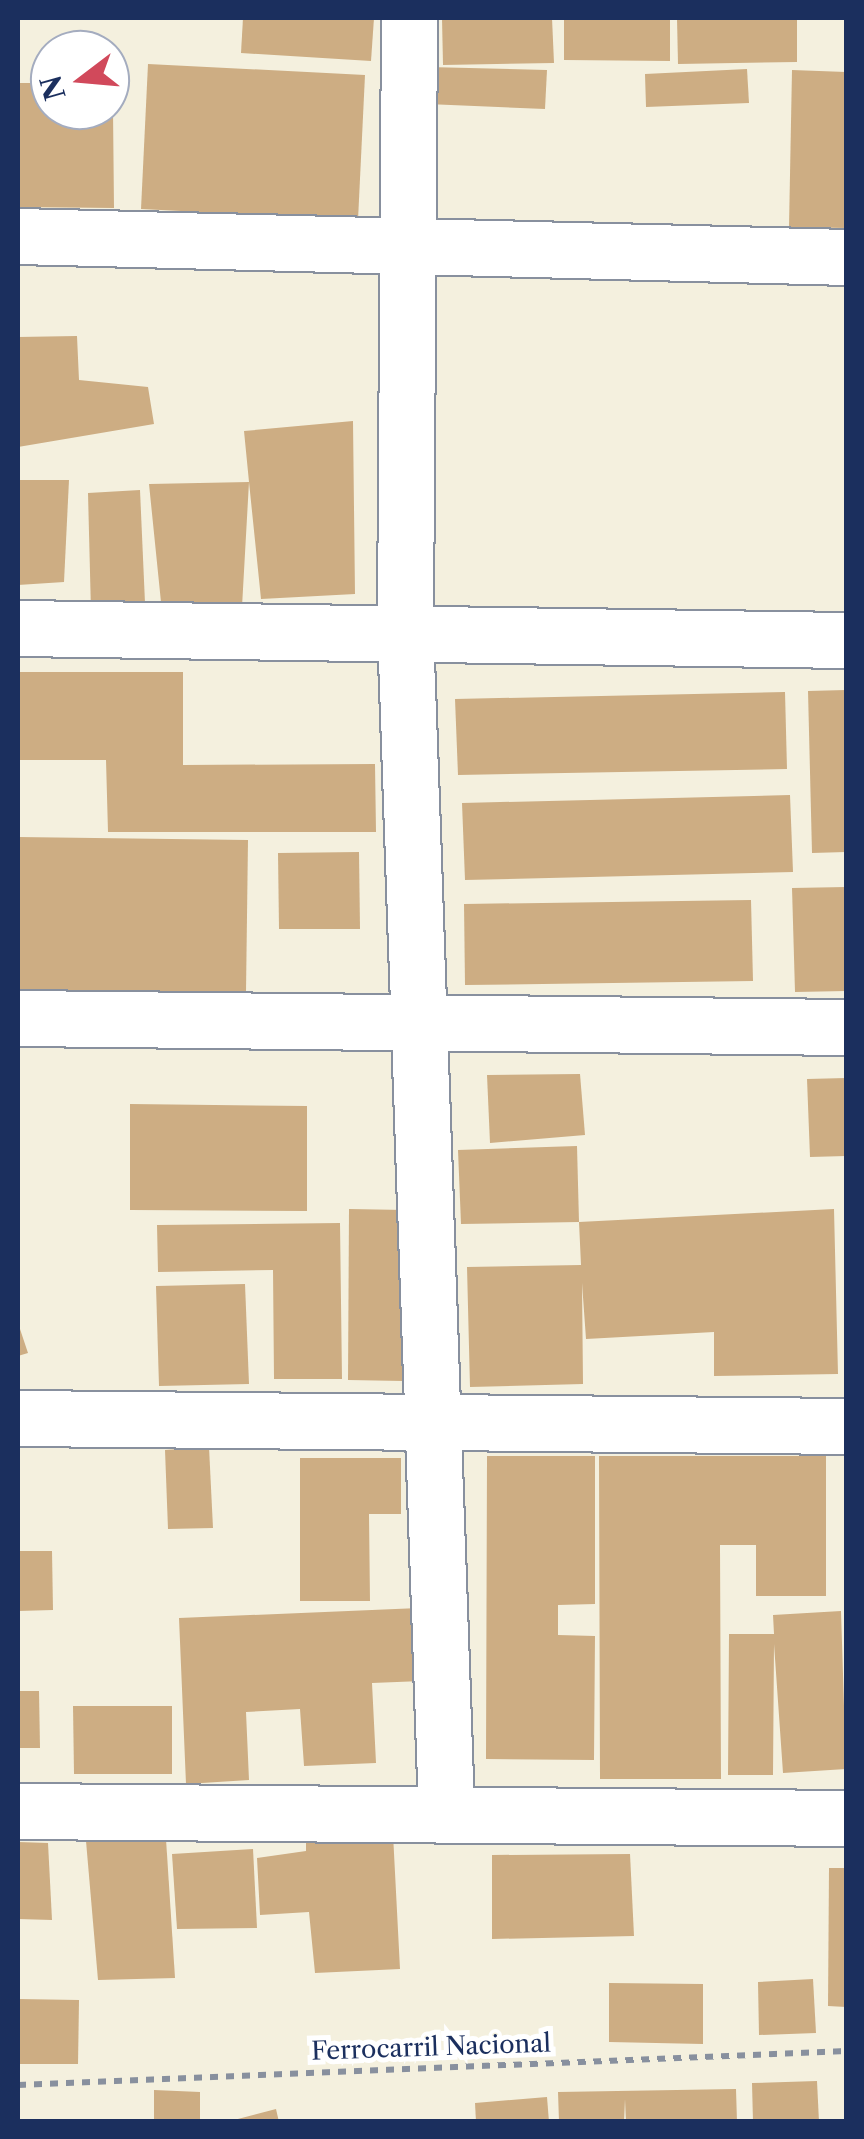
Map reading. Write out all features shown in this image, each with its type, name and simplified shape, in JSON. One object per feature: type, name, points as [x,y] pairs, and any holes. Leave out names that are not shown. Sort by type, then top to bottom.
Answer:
[{"type":"street","points":[[410,18],[402,250],[406,629],[446,1811]]},
{"type":"street","points":[[18,236],[402,250],[846,257]]},
{"type":"street","points":[[18,628],[406,629],[846,640]]},
{"type":"street","points":[[18,1018],[846,1028]]},
{"type":"street","points":[[18,1418],[846,1426]]},
{"type":"street","points":[[18,1811],[446,1811],[846,1818]]},
{"type":"path","name":"Ferrocarril Nacional","points":[[18,2085],[846,2052]]},
{"type":"building","points":[[243,18],[374,18],[371,61],[241,53]]},
{"type":"building","points":[[442,18],[552,18],[554,63],[443,65]]},
{"type":"building","points":[[564,18],[670,18],[670,61],[564,60]]},
{"type":"building","points":[[677,18],[797,18],[797,62],[678,64]]},
{"type":"building","points":[[148,64],[365,75],[358,220],[141,209]]},
{"type":"building","points":[[428,67],[547,70],[545,109],[427,104]]},
{"type":"building","points":[[747,69],[749,103],[646,107],[645,74]]},
{"type":"building","points":[[792,70],[846,72],[846,228],[789,227]]},
{"type":"building","points":[[18,83],[30,83],[30,130],[113,130],[114,208],[18,207]]},
{"type":"building","points":[[77,336],[79,380],[148,387],[154,424],[18,447],[18,337]]},
{"type":"building","points":[[353,421],[355,594],[261,599],[244,431]]},
{"type":"building","points":[[18,480],[69,480],[64,582],[18,585]]},
{"type":"building","points":[[249,482],[242,607],[162,612],[149,484]]},
{"type":"building","points":[[140,490],[145,603],[91,612],[88,493]]},
{"type":"building","points":[[18,672],[183,672],[183,765],[375,764],[376,832],[108,832],[106,760],[18,760]]},
{"type":"building","points":[[846,690],[846,852],[812,853],[808,691]]},
{"type":"building","points":[[785,692],[787,769],[458,775],[455,699]]},
{"type":"building","points":[[790,795],[793,872],[465,880],[462,803]]},
{"type":"building","points":[[18,837],[248,840],[246,992],[18,991]]},
{"type":"building","points":[[359,852],[360,929],[279,929],[278,853]]},
{"type":"building","points":[[846,887],[846,991],[795,992],[792,888]]},
{"type":"building","points":[[751,900],[753,981],[465,985],[464,904]]},
{"type":"building","points":[[580,1074],[585,1135],[490,1143],[487,1075]]},
{"type":"building","points":[[846,1078],[846,1156],[810,1157],[807,1079]]},
{"type":"building","points":[[130,1104],[307,1106],[307,1211],[130,1210]]},
{"type":"building","points":[[577,1146],[579,1222],[461,1224],[458,1150]]},
{"type":"building","points":[[349,1209],[405,1210],[403,1381],[348,1380]]},
{"type":"building","points":[[834,1209],[838,1374],[714,1376],[714,1332],[586,1339],[582,1283],[583,1384],[470,1387],[467,1267],[581,1265],[579,1222]]},
{"type":"building","points":[[340,1223],[342,1379],[274,1379],[273,1270],[158,1272],[157,1225]]},
{"type":"building","points":[[245,1284],[249,1384],[159,1386],[156,1286]]},
{"type":"building","points":[[18,1323],[28,1353],[18,1356]]},
{"type":"building","points":[[209,1447],[213,1528],[168,1529],[165,1450]]},
{"type":"building","points":[[487,1456],[595,1456],[595,1604],[558,1605],[558,1635],[595,1636],[594,1760],[486,1759]]},
{"type":"building","points":[[599,1456],[826,1456],[826,1596],[756,1596],[756,1545],[720,1545],[721,1779],[600,1779]]},
{"type":"building","points":[[300,1458],[401,1458],[401,1514],[369,1514],[370,1601],[300,1601]]},
{"type":"building","points":[[18,1551],[52,1551],[53,1610],[18,1611]]},
{"type":"building","points":[[419,1608],[422,1681],[372,1683],[376,1763],[304,1766],[300,1709],[246,1712],[249,1780],[186,1784],[179,1618]]},
{"type":"building","points":[[841,1611],[846,1769],[783,1773],[774,1644],[773,1775],[728,1775],[729,1634],[774,1634],[773,1615]]},
{"type":"building","points":[[18,1691],[39,1691],[40,1748],[18,1748]]},
{"type":"building","points":[[73,1706],[172,1706],[172,1774],[74,1774]]},
{"type":"building","points":[[306,1834],[393,1834],[400,1969],[315,1973],[309,1912],[260,1915],[257,1858],[306,1851]]},
{"type":"building","points":[[166,1839],[175,1978],[98,1980],[86,1841]]},
{"type":"building","points":[[18,1842],[48,1843],[52,1920],[18,1919]]},
{"type":"building","points":[[253,1849],[257,1928],[177,1929],[172,1854]]},
{"type":"building","points":[[630,1854],[634,1936],[492,1939],[492,1855]]},
{"type":"building","points":[[829,1868],[846,1868],[846,2007],[828,2006]]},
{"type":"building","points":[[813,1979],[816,2033],[759,2035],[758,1982]]},
{"type":"building","points":[[609,1983],[703,1984],[703,2044],[609,2042]]},
{"type":"building","points":[[18,1999],[79,2000],[78,2064],[18,2064]]},
{"type":"building","points":[[817,2081],[819,2122],[753,2122],[752,2083]]},
{"type":"building","points":[[736,2089],[737,2122],[626,2122],[625,2099],[624,2122],[559,2122],[558,2092]]},
{"type":"building","points":[[154,2090],[200,2092],[200,2122],[154,2122]]},
{"type":"building","points":[[547,2097],[549,2122],[476,2122],[475,2103]]},
{"type":"building","points":[[276,2109],[279,2122],[234,2122],[234,2120]]}]
